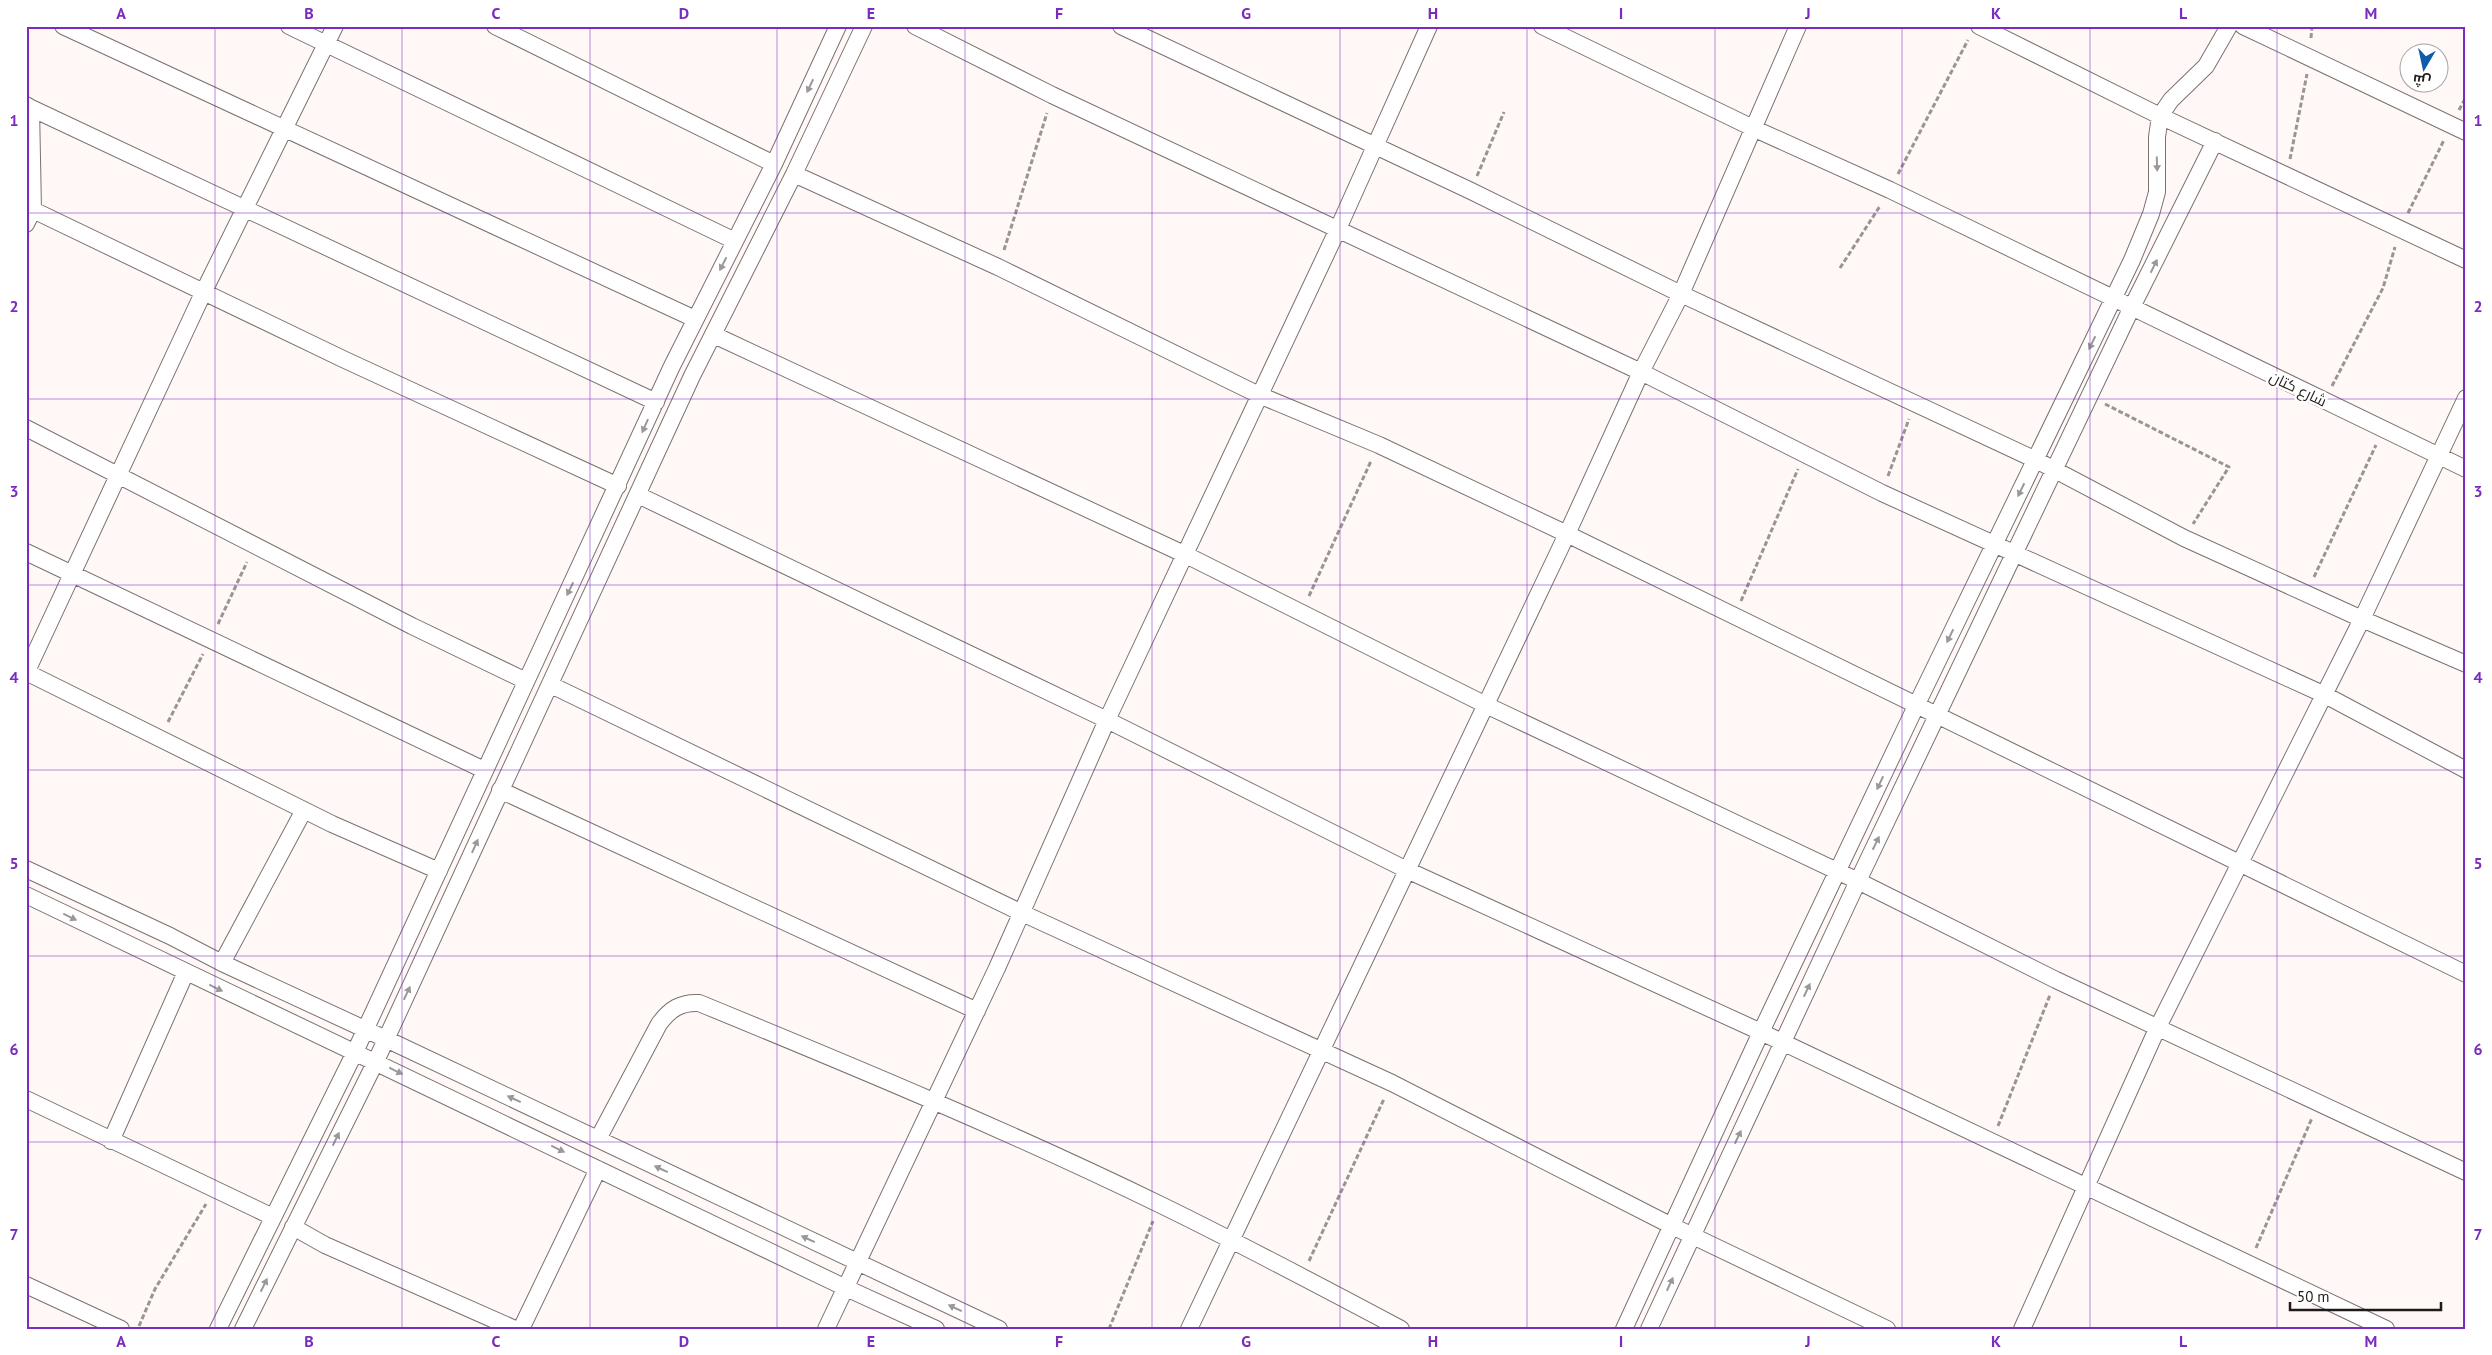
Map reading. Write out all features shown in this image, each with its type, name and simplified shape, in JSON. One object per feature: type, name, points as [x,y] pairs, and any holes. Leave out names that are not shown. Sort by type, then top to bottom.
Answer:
[{"type":"street","points":[[64,26],[695,319]]},
{"type":"street","points":[[289,26],[735,241]]},
{"type":"street","points":[[335,26],[204,291],[74,575],[26,673],[304,810],[439,870]]},
{"type":"street","points":[[495,26],[774,164]]},
{"type":"street","points":[[218,1329],[366,1029],[484,770],[581,567],[695,319],[774,164],[838,26]]},
{"type":"street","points":[[243,1329],[376,1061],[500,790],[551,686],[692,376],[794,174],[864,26]]},
{"type":"street","points":[[915,26],[1052,95],[1337,231],[1641,372],[1882,493],[2324,695],[2466,770]]},
{"type":"street","points":[[1121,26],[1471,191],[1682,294],[2036,460],[2184,538],[2466,664]]},
{"type":"street","points":[[826,1329],[977,1011],[1107,720],[1337,231],[1429,26]]},
{"type":"street","name":"شارع كتان","points":[[1542,26],[1755,129],[1890,190],[2131,309],[2466,469]]},
{"type":"street","points":[[1189,1329],[1567,534],[1641,372],[1682,294],[1798,26]]},
{"type":"street","points":[[1624,1329],[1761,1032],[2141,239],[2157,192],[2157,138],[2160,116],[2171,100],[2206,66],[2229,26]]},
{"type":"street","points":[[2243,26],[2459,128]]},
{"type":"street","points":[[1974,31],[2215,141],[2466,260]]},
{"type":"street","points":[[824,58],[844,68]]},
{"type":"street","points":[[618,486],[342,359],[204,291],[30,217],[29,106],[656,402]]},
{"type":"street","points":[[1649,1329],[1858,881],[2016,554],[2131,309],[2215,141]]},
{"type":"street","points":[[794,174],[998,267],[1259,395],[1379,445],[1567,534],[2466,974]]},
{"type":"street","points":[[714,335],[1186,555],[1486,704],[1838,871],[2056,980],[2466,1172]]},
{"type":"street","points":[[2022,1329],[2157,1028],[2362,619],[2466,398]]},
{"type":"street","points":[[26,428],[119,474],[412,626],[526,682]]},
{"type":"street","points":[[638,496],[1107,720],[1407,870],[1761,1032],[2386,1329]]},
{"type":"street","points":[[26,552],[484,770]]},
{"type":"street","points":[[581,567],[601,576]]},
{"type":"street","points":[[551,686],[1022,913],[1207,1000],[1392,1083],[1672,1226],[1887,1329]]},
{"type":"street","points":[[500,790],[977,1011]]},
{"type":"street","points":[[222,963],[304,810]]},
{"type":"street","points":[[26,869],[999,1329]]},
{"type":"street","points":[[26,896],[376,1061],[846,1288],[936,1329]]},
{"type":"street","points":[[111,1141],[186,972]]},
{"type":"street","points":[[598,1139],[659,1024],[667,1014],[683,1003],[699,1003],[935,1101],[1160,1204],[1401,1329]]},
{"type":"street","points":[[26,1099],[214,1191],[273,1217]]},
{"type":"street","points":[[521,1329],[598,1169]]},
{"type":"street","points":[[293,1227],[325,1245],[515,1329]]},
{"type":"street","points":[[26,1285],[121,1329]]},
{"type":"path","points":[[2287,175],[2310,56],[2312,26]]},
{"type":"path","points":[[1840,268],[1890,190],[1974,31]]},
{"type":"path","points":[[998,267],[1052,95]]},
{"type":"path","points":[[2324,402],[2383,288],[2400,229],[2459,128],[2466,97]]},
{"type":"path","points":[[1471,191],[1504,112]]},
{"type":"path","points":[[2090,396],[2229,467],[2184,538]]},
{"type":"path","points":[[1882,493],[1915,404]]},
{"type":"path","points":[[2307,594],[2383,430]]},
{"type":"path","points":[[1301,613],[1379,445]]},
{"type":"path","points":[[1734,616],[1805,455]]},
{"type":"path","points":[[1991,1142],[2056,980]]},
{"type":"path","points":[[1302,1276],[1392,1083]]},
{"type":"path","points":[[2248,1264],[2318,1104]]},
{"type":"path","points":[[138,1329],[155,1289],[214,1191]]},
{"type":"path","points":[[1110,1329],[1160,1204]]}]
